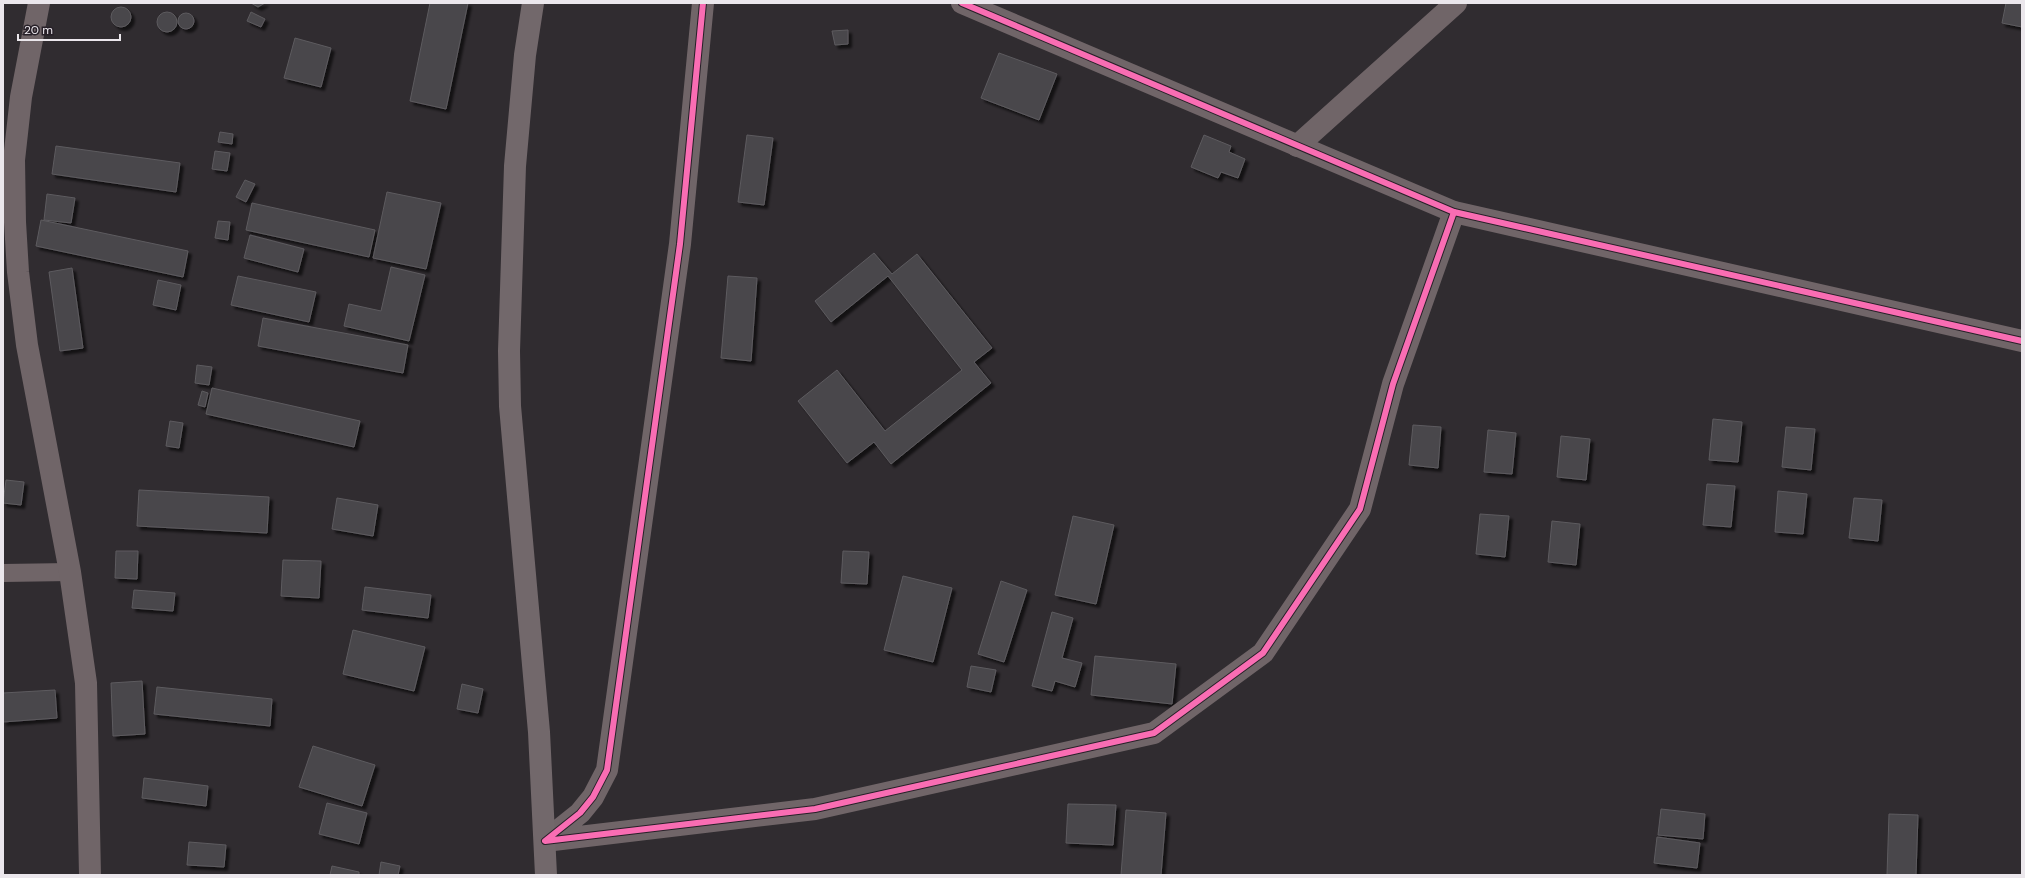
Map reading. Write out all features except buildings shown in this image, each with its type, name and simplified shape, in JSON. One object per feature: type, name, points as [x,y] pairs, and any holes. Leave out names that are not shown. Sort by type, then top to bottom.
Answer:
[{"type":"street","points":[[39,3],[21,97],[14,160],[15,222],[18,272],[27,345],[70,572],[86,684],[90,875]]},
{"type":"street","points":[[533,3],[525,55],[515,166],[509,359],[510,406],[538,725],[546,875]]},
{"type":"street","points":[[544,841],[580,813],[593,797],[607,770],[680,244],[702,3]]},
{"type":"street","points":[[962,3],[1454,212],[2022,341]]},
{"type":"street","points":[[1297,146],[1456,3]]},
{"type":"street","points":[[544,841],[815,809],[1154,733],[1263,653],[1360,509],[1393,384],[1454,212]]},
{"type":"lane","points":[[3,573],[70,572]]},
{"type":"cycle path","points":[[703,3],[680,244],[607,770],[593,797],[580,813],[545,841],[815,809],[1154,733],[1263,653],[1360,509],[1393,384],[1454,212]]},
{"type":"cycle path","points":[[962,3],[1454,212],[2022,341]]}]
